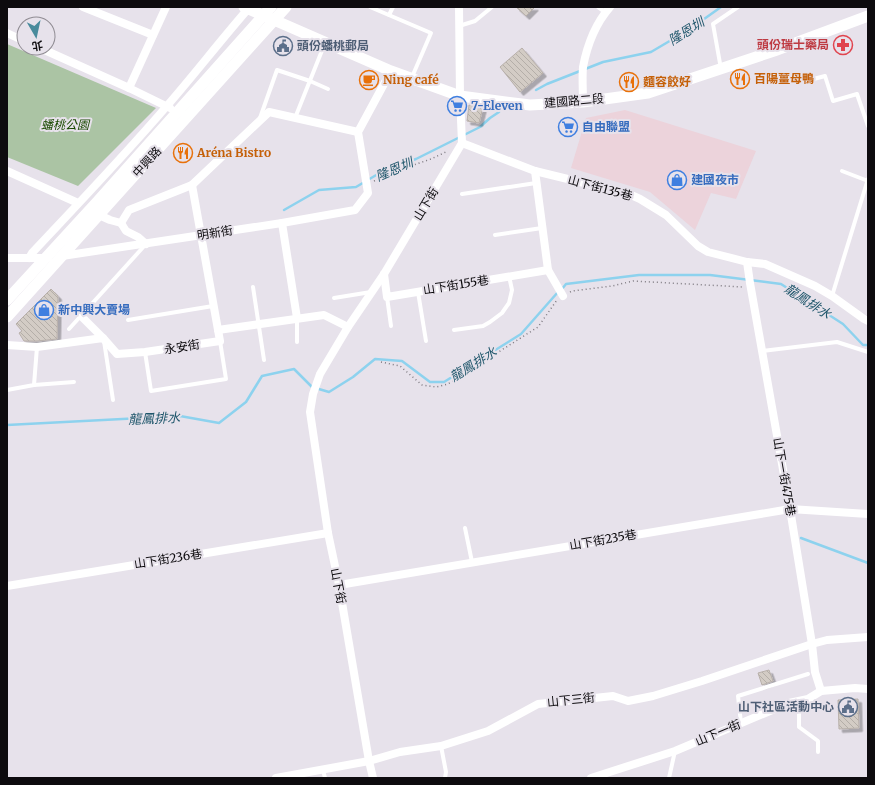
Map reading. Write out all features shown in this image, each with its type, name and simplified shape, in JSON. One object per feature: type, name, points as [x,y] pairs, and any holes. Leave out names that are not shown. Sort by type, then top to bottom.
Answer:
[{"type":"street","points":[[83,7],[153,35]]},
{"type":"street","points":[[129,88],[166,7]]},
{"type":"street","name":"中興路","points":[[7,300],[40,263],[54,257],[99,215],[286,7]]},
{"type":"street","points":[[459,7],[462,139]]},
{"type":"street","points":[[29,258],[167,106],[247,8]]},
{"type":"street","name":"建國路二段","points":[[247,8],[267,11],[274,20],[391,71],[460,96],[530,105],[583,102],[648,93],[774,51],[868,16]]},
{"type":"street","points":[[583,102],[583,70],[591,38],[605,9]]},
{"type":"street","name":"中興路","points":[[7,317],[54,257],[267,11]]},
{"type":"street","points":[[56,55],[178,112]]},
{"type":"street","points":[[366,181],[358,132],[391,71]]},
{"type":"street","points":[[121,223],[129,210],[192,185],[269,112],[358,132]]},
{"type":"street","name":"山下街135巷","points":[[462,139],[535,171],[629,194],[666,215],[698,246],[708,252],[748,266],[765,264],[815,286],[868,321]]},
{"type":"street","name":"山下街","points":[[372,778],[328,533],[310,412],[317,380],[348,326],[384,274],[462,139]]},
{"type":"street","points":[[7,171],[78,203]]},
{"type":"street","points":[[535,171],[548,270],[562,295]]},
{"type":"street","name":"明新街","points":[[7,258],[54,257],[282,223],[355,210],[368,193],[366,181]]},
{"type":"street","points":[[192,185],[220,341]]},
{"type":"street","points":[[99,215],[121,223],[126,230],[146,244]]},
{"type":"street","points":[[282,223],[297,318]]},
{"type":"street","name":"山下一街475巷","points":[[748,266],[750,285],[790,508],[812,644],[815,672],[821,691]]},
{"type":"street","name":"山下街155巷","points":[[387,297],[548,270]]},
{"type":"street","points":[[384,274],[387,297]]},
{"type":"street","points":[[218,330],[324,315],[348,326]]},
{"type":"street","points":[[81,316],[103,338]]},
{"type":"street","points":[[7,345],[37,347],[103,338]]},
{"type":"street","name":"永安街","points":[[103,338],[118,354],[145,352],[220,341]]},
{"type":"street","name":"山下街235巷","points":[[338,585],[790,508],[868,514]]},
{"type":"street","name":"山下街236巷","points":[[7,586],[328,533]]},
{"type":"street","name":"山下三街","points":[[276,778],[369,761],[400,752],[441,746],[488,731],[538,704],[613,696],[628,701],[654,696],[826,640],[868,637]]},
{"type":"street","name":"山下一街","points":[[591,778],[675,751],[789,703],[808,698],[821,691],[855,688],[868,689]]},
{"type":"lane","points":[[370,7],[431,33],[412,78]]},
{"type":"lane","points":[[389,15],[393,7]]},
{"type":"lane","points":[[459,26],[475,21],[492,7]]},
{"type":"lane","points":[[721,69],[713,24],[738,7]]},
{"type":"lane","points":[[295,118],[325,42]]},
{"type":"lane","points":[[258,123],[277,70],[310,81],[328,89]]},
{"type":"lane","points":[[810,80],[826,76],[833,101],[857,94],[868,126]]},
{"type":"lane","points":[[832,296],[868,180],[842,171]]},
{"type":"lane","points":[[462,194],[537,182]]},
{"type":"lane","points":[[495,235],[542,228]]},
{"type":"lane","points":[[69,329],[146,244]]},
{"type":"lane","points":[[454,330],[483,326],[502,313],[509,303],[511,296],[512,290],[509,276]]},
{"type":"lane","points":[[253,287],[264,360]]},
{"type":"lane","points":[[334,298],[371,292]]},
{"type":"lane","points":[[418,292],[426,341]]},
{"type":"lane","points":[[387,297],[391,326]]},
{"type":"lane","points":[[128,320],[214,306]]},
{"type":"lane","points":[[297,318],[297,342]]},
{"type":"lane","points":[[103,338],[113,400]]},
{"type":"lane","points":[[145,352],[151,391],[226,379],[220,341]]},
{"type":"lane","points":[[762,351],[836,342],[868,352]]},
{"type":"lane","points":[[34,385],[37,347]]},
{"type":"lane","points":[[7,390],[34,385],[74,382]]},
{"type":"lane","points":[[465,528],[472,562]]},
{"type":"lane","points":[[741,723],[738,696],[808,674]]},
{"type":"lane","points":[[799,701],[800,727],[818,741],[818,752]]},
{"type":"lane","points":[[441,746],[446,772],[445,778]]},
{"type":"lane","points":[[669,778],[675,751]]},
{"type":"lane","points":[[323,769],[325,778]]},
{"type":"path","points":[[366,181],[431,159],[462,139]]},
{"type":"path","points":[[381,362],[400,366],[422,384],[436,387],[448,384],[538,327],[558,298],[572,291],[612,286],[634,281],[750,285]]},
{"type":"shaded area","name":"建國夜市","points":[[625,110],[756,151],[736,199],[711,193],[695,230],[650,192],[571,168],[586,118]]},
{"type":"green space","name":"蟠桃公園","points":[[7,44],[16,48],[16,56],[35,56],[156,108],[78,186],[7,157]]},
{"type":"building","points":[[516,7],[535,7],[526,16]]},
{"type":"building","points":[[522,48],[543,73],[520,92],[500,67]]},
{"type":"building","points":[[469,105],[483,107],[479,123],[467,121]]},
{"type":"building","name":"新中興大賣場","points":[[51,289],[58,296],[57,339],[24,341],[19,333],[22,331],[16,324]]},
{"type":"building","points":[[769,670],[773,681],[762,685],[758,673]]},
{"type":"building","name":"山下社區活動中心","points":[[858,699],[859,728],[839,729],[838,700]]},
{"type":"waterway","name":"隆恩圳","points":[[536,90],[547,84],[603,62],[651,52],[690,29],[721,7]]},
{"type":"waterway","name":"隆恩圳","points":[[284,210],[319,190],[356,187],[383,171],[416,159],[480,127],[499,112]]},
{"type":"waterway","name":"龍鳳排水","points":[[562,289],[566,284],[639,275],[710,275],[781,284],[843,324],[863,345],[868,345]]},
{"type":"waterway","name":"龍鳳排水","points":[[7,425],[180,416],[219,423],[246,402],[262,376],[294,369],[312,387],[329,392],[353,377],[375,359],[402,361],[430,382],[444,382],[521,334],[558,292]]},
{"type":"waterway","points":[[801,538],[868,563]]},
{"type":"place","name":"頭份瑞士藥局","points":[[843,45]]},
{"type":"place","name":"頭份蟠桃郵局","points":[[283,46]]},
{"type":"place","name":"百陽薑母鴨","points":[[740,79]]},
{"type":"place","name":"Ning café","points":[[369,80]]},
{"type":"place","name":"麵容餃好","points":[[629,82]]},
{"type":"place","name":"7-Eleven","points":[[457,106]]},
{"type":"place","name":"自由聯盟","points":[[568,127]]},
{"type":"place","name":"Aréna Bistro","points":[[183,153]]},
{"type":"place","name":"建國夜市","points":[[677,180]]},
{"type":"place","name":"新中興大賣場","points":[[44,310]]},
{"type":"place","name":"山下社區活動中心","points":[[848,707]]}]
